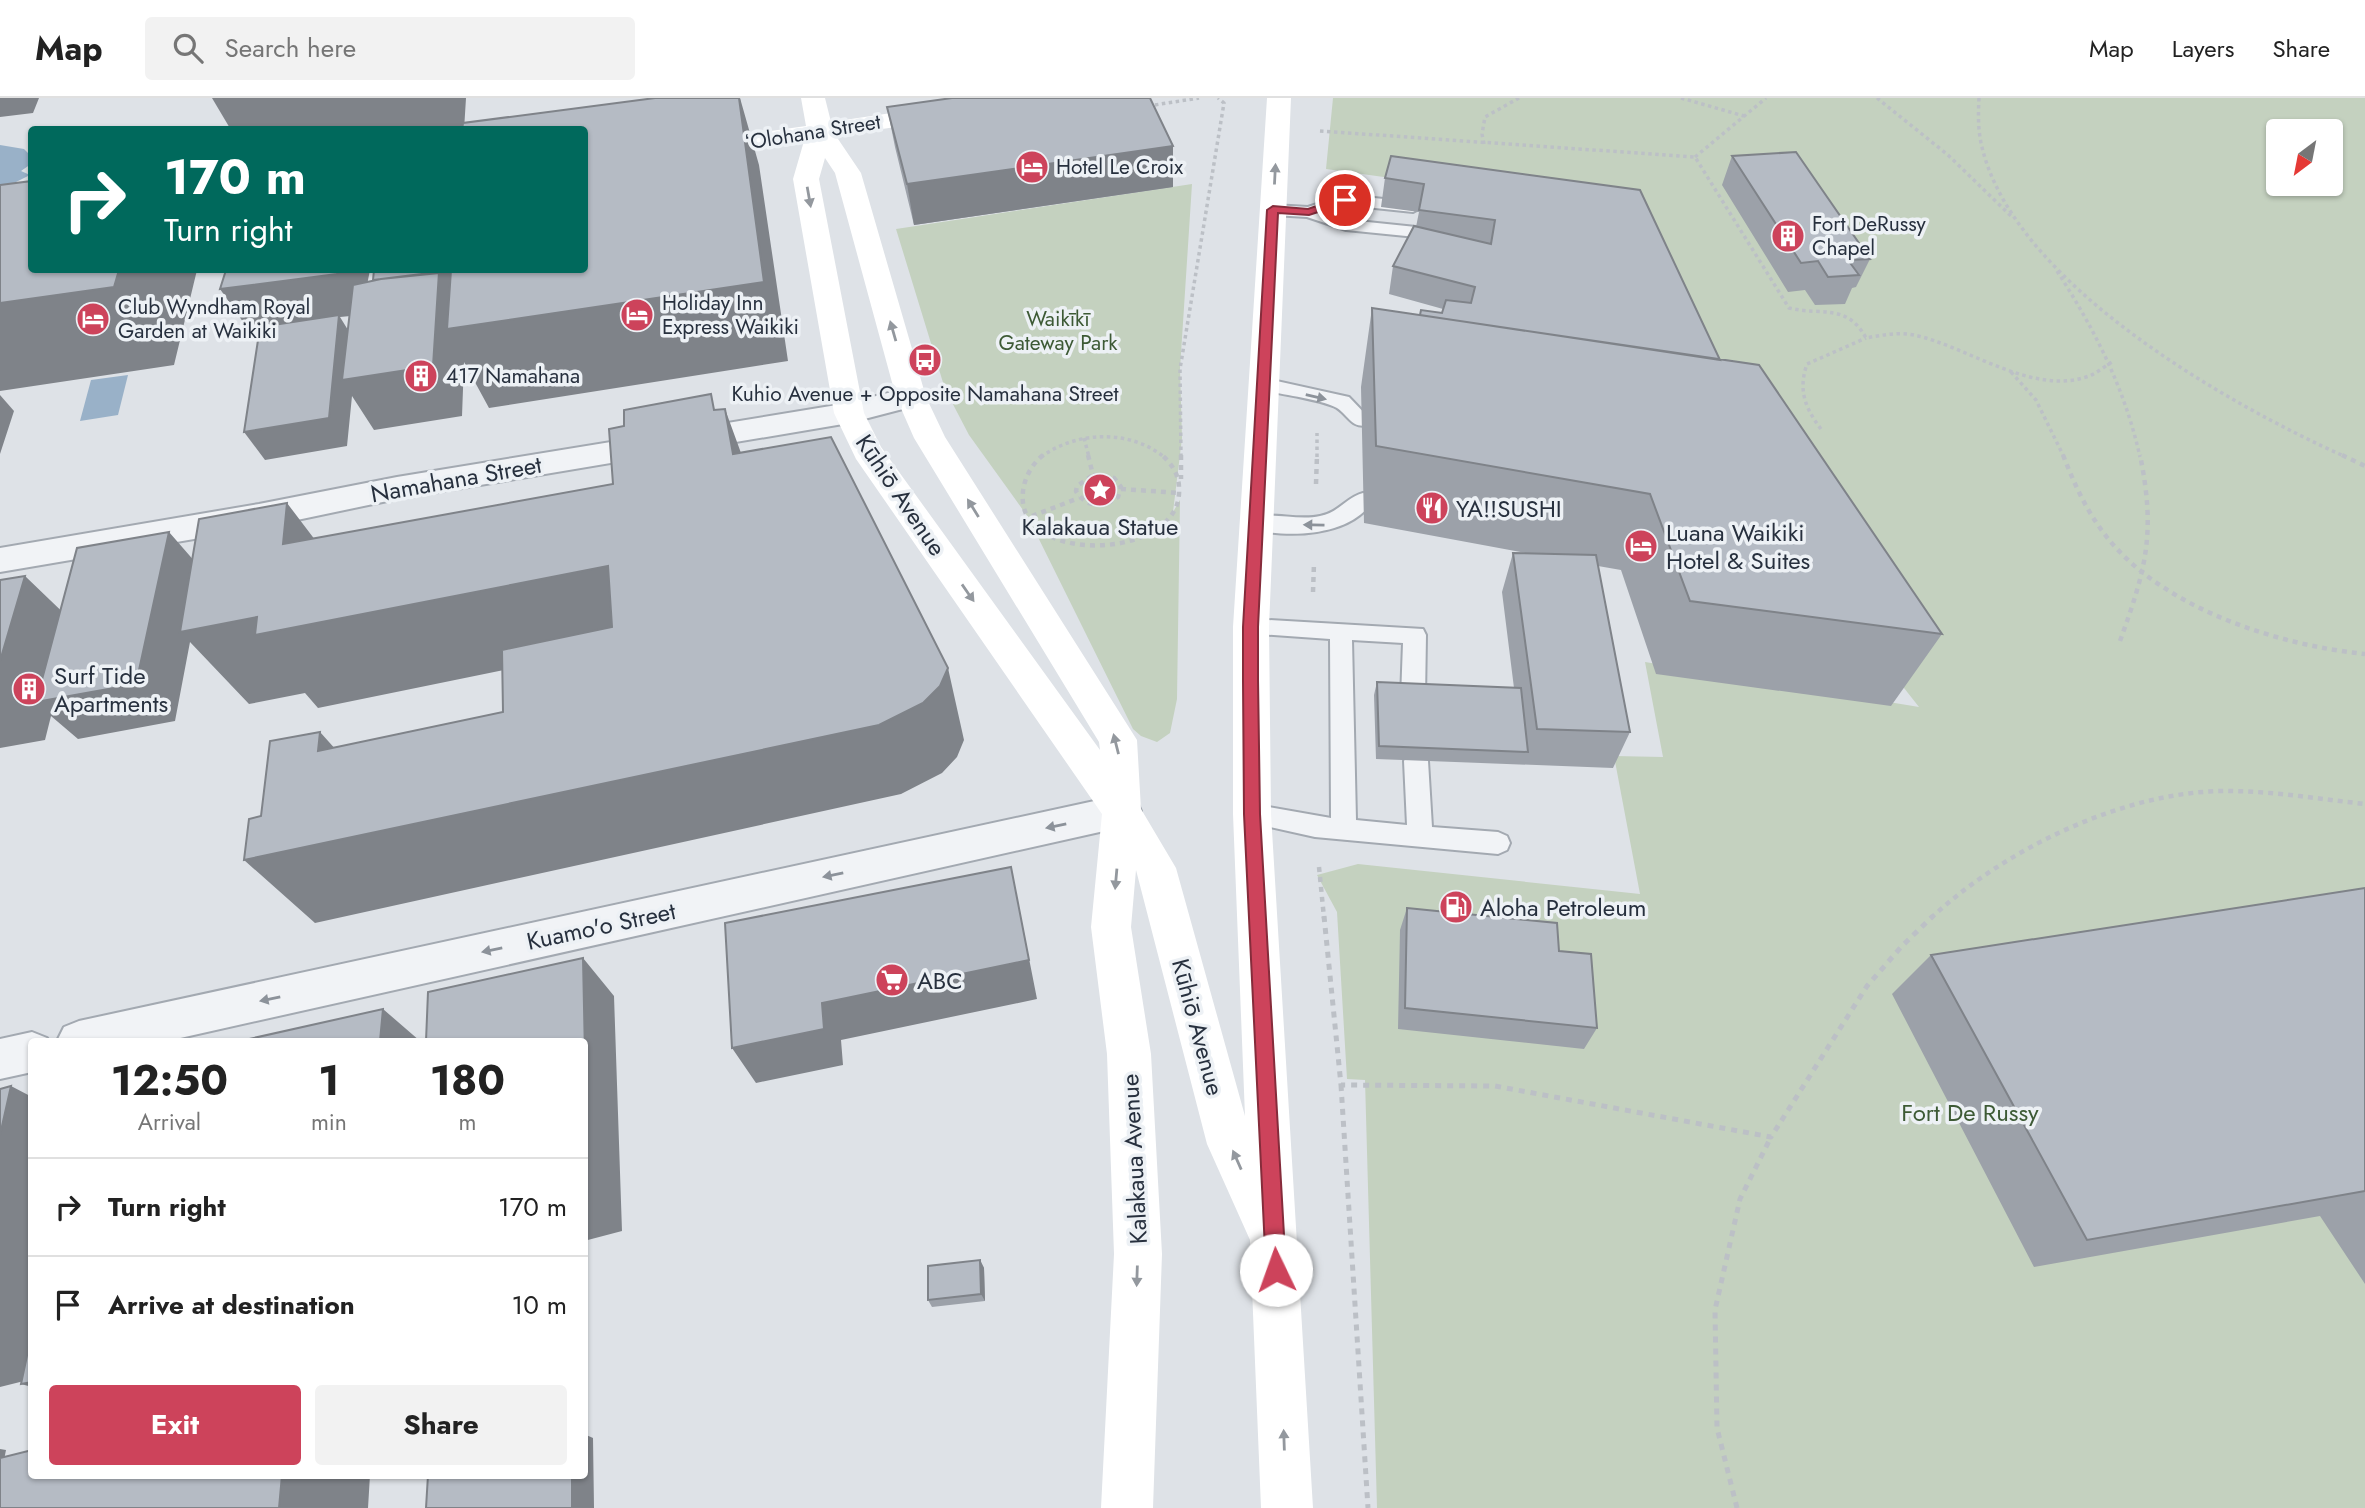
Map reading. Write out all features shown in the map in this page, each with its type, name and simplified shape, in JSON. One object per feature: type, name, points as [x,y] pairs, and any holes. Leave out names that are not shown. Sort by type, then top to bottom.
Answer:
[{"type":"street","name":"Kūhiō Avenue","points":[[813,98],[820,131],[848,173],[911,397],[930,438],[1118,740],[1122,811]]},
{"type":"street","name":"ʻOlohana Street","points":[[679,152],[1042,98]]},
{"type":"street","points":[[1279,98],[1251,627],[1252,814],[1287,1508]]},
{"type":"street","name":"Kūhiō Avenue","points":[[820,131],[806,179],[849,413],[867,451],[1122,811],[1156,868],[1230,1144],[1275,1244]]},
{"type":"street","name":"Namahana Street","points":[[0,560],[259,516],[397,488],[849,413],[911,397]]},
{"type":"street","name":"Kuamo'o Street","points":[[93,1038],[1122,811]]},
{"type":"street","name":"Kalakaua Avenue","points":[[1122,811],[1111,927],[1129,1054],[1138,1254],[1127,1508]]},
{"type":"street","points":[[0,1059],[28,1053]]},
{"type":"lane","points":[[1309,212],[1345,200],[1436,210]]},
{"type":"lane","points":[[1273,210],[1309,212],[1346,225],[1416,232]]},
{"type":"lane","points":[[1263,384],[1342,402],[1362,420]]},
{"type":"lane","points":[[1256,523],[1326,525],[1357,507],[1363,500]]},
{"type":"lane","points":[[1251,627],[1415,635],[1413,698]]},
{"type":"lane","points":[[1341,632],[1344,830]]},
{"type":"lane","points":[[1416,761],[1420,836]]},
{"type":"lane","points":[[1252,814],[1315,827],[1498,843]]},
{"type":"path","points":[[1138,107],[1199,98]]},
{"type":"path","points":[[1181,483],[1174,466],[1140,442],[1116,437],[1084,438],[1048,452],[1032,465],[1023,482],[1022,500],[1028,517],[1059,539],[1101,547],[1143,538],[1161,527],[1173,514],[1181,483],[1180,369],[1224,103],[1218,98]]},
{"type":"path","points":[[1484,144],[1482,134],[1485,117],[1519,98]]},
{"type":"path","points":[[1681,98],[1744,116]]},
{"type":"path","points":[[1309,212],[1320,131],[1695,157],[1766,98]]},
{"type":"path","points":[[1877,98],[1921,131],[1973,176],[2053,264],[2093,303],[2143,342],[2201,381],[2268,419],[2365,466]]},
{"type":"path","points":[[1979,98],[1978,124],[1984,156],[1998,190],[2021,226]]},
{"type":"path","points":[[1695,157],[1789,308],[1803,313],[1845,315],[1855,320],[1866,338]]},
{"type":"path","points":[[2053,264],[2091,323],[2112,362],[2141,455],[2148,527],[2145,570],[2120,641]]},
{"type":"path","points":[[1821,429],[1808,413],[1801,395],[1802,377],[1807,364],[1866,338],[1899,333],[1915,335],[1962,349],[2010,370],[2051,379],[2070,379],[2095,374],[2112,362]]},
{"type":"path","points":[[2010,370],[2039,402],[2084,503],[2095,520],[2108,537],[2145,570],[2189,600],[2241,626],[2297,644],[2365,654]]},
{"type":"path","points":[[1311,632],[1318,398]]},
{"type":"path","points":[[1084,438],[1094,475]]},
{"type":"path","points":[[1094,475],[1114,478],[1121,489],[1118,497],[1108,504],[1094,505],[1080,498],[1076,491],[1077,486],[1094,475]]},
{"type":"path","points":[[1121,489],[1180,493]]},
{"type":"path","points":[[1028,517],[1080,498]]},
{"type":"path","points":[[1737,1508],[1717,1429],[1715,1310],[1741,1199],[1771,1137],[1870,982],[1920,925],[1977,880],[2039,842],[2107,814],[2181,794],[2245,792],[2365,804]]},
{"type":"path","points":[[1315,827],[1341,1085],[1368,1508]]},
{"type":"path","points":[[1341,1085],[1495,1086],[1771,1137]]},
{"type":"green space","name":"Fort De Russy","points":[[1333,98],[2365,98],[2365,1508],[1377,1508],[1365,1080],[1347,1079],[1337,912],[1317,875],[1358,864],[1640,894],[1614,756],[1663,757],[1645,662],[1919,707],[1785,537],[1644,213],[1326,169]]},
{"type":"green space","name":"Waikīkī Gateway Park","points":[[1192,184],[1180,369],[1182,438],[1173,512],[1180,500],[1177,699],[1170,733],[1157,742],[1141,736],[1133,729],[1028,517],[969,435],[945,389],[896,229]]},
{"type":"water","points":[[0,145],[24,149],[28,153],[28,166],[21,171],[28,176],[2,189]]},
{"type":"water","points":[[128,375],[118,415],[80,421],[91,380]]},
{"type":"building","points":[[655,98],[739,98],[764,282],[447,329],[451,273],[588,273],[588,126],[463,126],[463,123]]},
{"type":"building","points":[[952,98],[1150,98],[1173,146],[907,184],[887,107]]},
{"type":"building","points":[[1796,152],[1870,259],[1848,260],[1859,275],[1828,277],[1818,261],[1801,263],[1732,156]]},
{"type":"building","points":[[1391,156],[1640,190],[1720,360],[1420,315],[1421,310],[1442,313],[1446,300],[1471,303],[1475,287],[1393,266],[1414,226],[1491,244],[1495,220],[1419,210],[1424,184],[1385,178]]},
{"type":"building","points":[[28,182],[28,273],[118,273],[114,287],[0,303],[0,185]]},
{"type":"building","points":[[225,273],[337,273],[337,274],[220,289]]},
{"type":"building","points":[[374,273],[439,273],[373,280]]},
{"type":"building","points":[[439,273],[433,366],[342,380],[353,285]]},
{"type":"building","points":[[1372,308],[1759,365],[1942,634],[1690,601],[1650,494],[1376,446]]},
{"type":"building","points":[[339,315],[329,418],[244,432],[260,327]]},
{"type":"building","points":[[711,394],[714,410],[725,409],[733,454],[831,437],[948,668],[940,686],[923,703],[879,725],[244,860],[249,819],[261,816],[270,741],[320,732],[318,751],[503,712],[502,650],[612,627],[608,566],[255,635],[257,617],[180,632],[199,519],[287,503],[283,544],[613,484],[609,429],[624,426],[624,410]]},
{"type":"building","points":[[169,532],[136,684],[36,702],[77,548]]},
{"type":"building","points":[[1513,553],[1596,555],[1630,732],[1537,729]]},
{"type":"building","points":[[25,576],[0,661],[0,580]]},
{"type":"building","points":[[1377,682],[1521,688],[1528,752],[1379,746]]},
{"type":"building","points":[[1011,867],[1029,960],[822,1003],[824,1029],[732,1048],[725,923]]},
{"type":"building","points":[[2365,888],[2365,1191],[2087,1240],[1931,955]]},
{"type":"building","points":[[1407,908],[1557,923],[1559,951],[1591,954],[1597,1028],[1405,1008]]},
{"type":"building","points":[[583,958],[585,1038],[426,1038],[428,992]]},
{"type":"building","points":[[383,1009],[380,1038],[253,1038]]},
{"type":"building","points":[[11,1086],[0,1135],[0,1089]]},
{"type":"building","points":[[980,1260],[981,1294],[928,1300],[928,1266]]},
{"type":"building","points":[[28,1351],[28,1383],[21,1384]]},
{"type":"building","points":[[28,1451],[28,1479],[282,1479],[279,1508],[0,1508],[0,1458]]},
{"type":"building","points":[[428,1479],[572,1479],[572,1508],[426,1508]]},
{"type":"place","name":"Hotel Le Croix","points":[[1032,167]]},
{"type":"place","name":"Fort DeRussy Chapel","points":[[1788,236]]},
{"type":"place","name":"Holiday Inn Express Waikiki","points":[[637,315]]},
{"type":"place","name":"Club Wyndham Royal Garden at Waikiki","points":[[93,319]]},
{"type":"place","name":"Kuhio Avenue + Opposite Namahana Street","points":[[925,360]]},
{"type":"place","name":"417 Namahana","points":[[421,376]]},
{"type":"place","name":"Kalakaua Statue","points":[[1100,490]]},
{"type":"place","name":"YA!!SUSHI","points":[[1432,508]]},
{"type":"place","name":"Luana Waikiki Hotel & Suites","points":[[1641,546]]},
{"type":"place","name":"Surf Tide Apartments","points":[[29,689]]},
{"type":"place","name":"Aloha Petroleum","points":[[1456,907]]},
{"type":"place","name":"ABC","points":[[892,980]]},
{"type":"route","points":[[1276,1270],[1252,814],[1251,680],[1251,627],[1273,210],[1309,212],[1345,200]]}]
